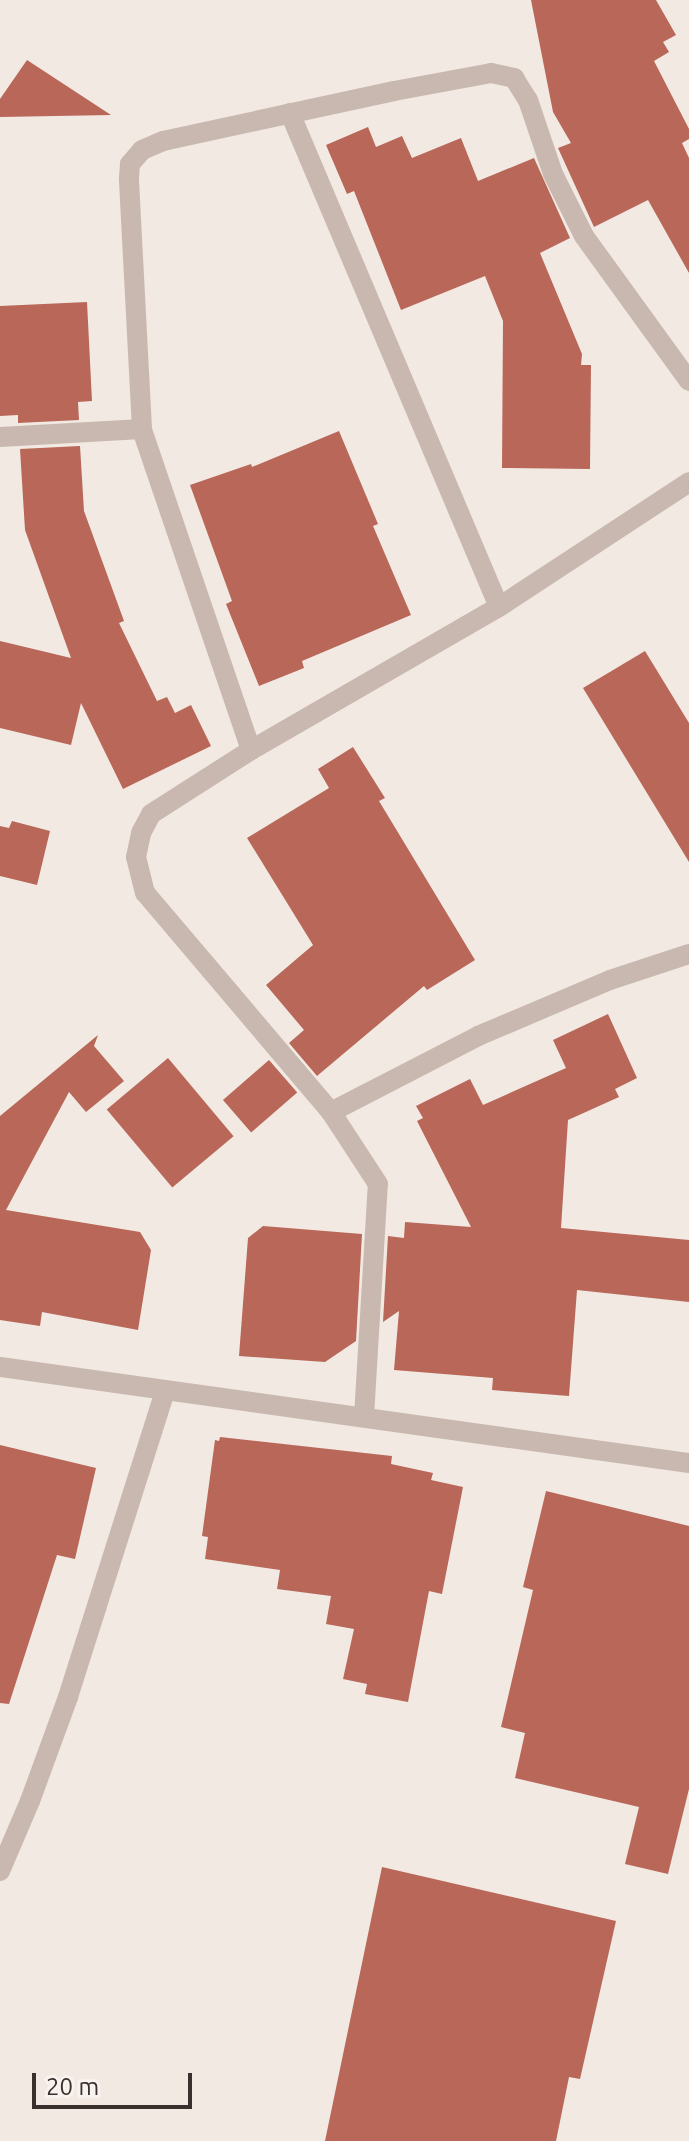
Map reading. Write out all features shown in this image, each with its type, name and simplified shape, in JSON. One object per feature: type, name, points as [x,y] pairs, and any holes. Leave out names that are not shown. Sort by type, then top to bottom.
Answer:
[{"type":"street","points":[[251,750],[142,429],[130,164],[142,150],[163,141],[491,73],[514,78],[528,100],[553,174],[584,236],[689,381]]},
{"type":"street","points":[[290,113],[499,607]]},
{"type":"street","points":[[0,437],[142,429]]},
{"type":"street","points":[[364,1417],[378,1184],[331,1112],[145,893],[138,875],[136,857],[141,833],[151,814],[251,750],[499,607],[689,482]]},
{"type":"street","points":[[331,1112],[478,1036],[610,980],[689,954]]},
{"type":"street","points":[[0,1367],[689,1463]]},
{"type":"street","points":[[0,1871],[30,1801],[68,1697],[165,1391]]},
{"type":"building","points":[[531,0],[656,0],[676,35],[663,42],[669,52],[654,61],[689,129],[689,139],[682,143],[689,158],[689,273],[648,200],[594,227],[558,148],[571,143],[553,112]]},
{"type":"building","points":[[27,60],[111,115],[0,117],[0,99]]},
{"type":"building","points":[[368,127],[376,147],[402,136],[412,158],[461,138],[478,181],[534,158],[570,238],[540,253],[582,354],[581,365],[591,365],[590,469],[502,468],[503,321],[485,276],[401,310],[354,191],[347,194],[326,145]]},
{"type":"building","points":[[87,302],[92,401],[78,402],[79,420],[18,423],[18,415],[0,416],[0,306]]},
{"type":"building","points":[[339,431],[378,524],[373,526],[411,615],[302,661],[304,668],[259,686],[226,604],[232,601],[190,485],[251,464],[252,467]]},
{"type":"building","points":[[80,446],[84,511],[124,621],[119,623],[157,701],[167,697],[175,713],[191,705],[211,746],[123,789],[81,703],[71,745],[0,728],[0,641],[71,658],[25,530],[20,449]]},
{"type":"building","points":[[645,651],[689,723],[689,862],[583,688]]},
{"type":"building","points":[[353,747],[385,798],[379,801],[475,960],[427,990],[424,986],[317,1076],[289,1043],[304,1030],[266,985],[313,945],[247,838],[329,788],[318,769]]},
{"type":"building","points":[[12,821],[50,831],[37,885],[0,876],[0,826],[9,828]]},
{"type":"building","points":[[608,1014],[637,1078],[615,1089],[619,1097],[568,1120],[561,1228],[689,1240],[689,1302],[577,1290],[569,1396],[492,1390],[493,1378],[394,1370],[399,1311],[383,1322],[388,1236],[404,1238],[405,1222],[471,1227],[417,1121],[423,1118],[416,1106],[470,1079],[483,1105],[566,1068],[553,1040]]},
{"type":"building","points":[[98,1035],[94,1046],[124,1081],[86,1112],[69,1092],[6,1210],[140,1232],[151,1250],[138,1330],[42,1312],[40,1326],[0,1320],[0,1116]]},
{"type":"building","points":[[168,1058],[234,1136],[172,1188],[107,1109]]},
{"type":"building","points":[[269,1060],[297,1092],[251,1132],[223,1100]]},
{"type":"building","points":[[263,1226],[362,1234],[356,1341],[325,1362],[239,1356],[248,1238]]},
{"type":"building","points":[[220,1437],[392,1456],[391,1464],[433,1473],[431,1480],[463,1487],[442,1594],[429,1591],[408,1702],[365,1694],[367,1684],[343,1679],[354,1629],[326,1624],[331,1596],[277,1589],[280,1570],[205,1559],[208,1537],[202,1536],[215,1440],[219,1441]]},
{"type":"building","points":[[0,1445],[96,1468],[75,1559],[57,1555],[9,1704],[0,1703]]},
{"type":"building","points":[[546,1491],[689,1526],[689,1789],[668,1874],[625,1864],[639,1807],[515,1778],[525,1733],[501,1727],[533,1590],[523,1587]]},
{"type":"building","points":[[382,1867],[616,1921],[580,2079],[569,2077],[556,2141],[325,2141]]}]
